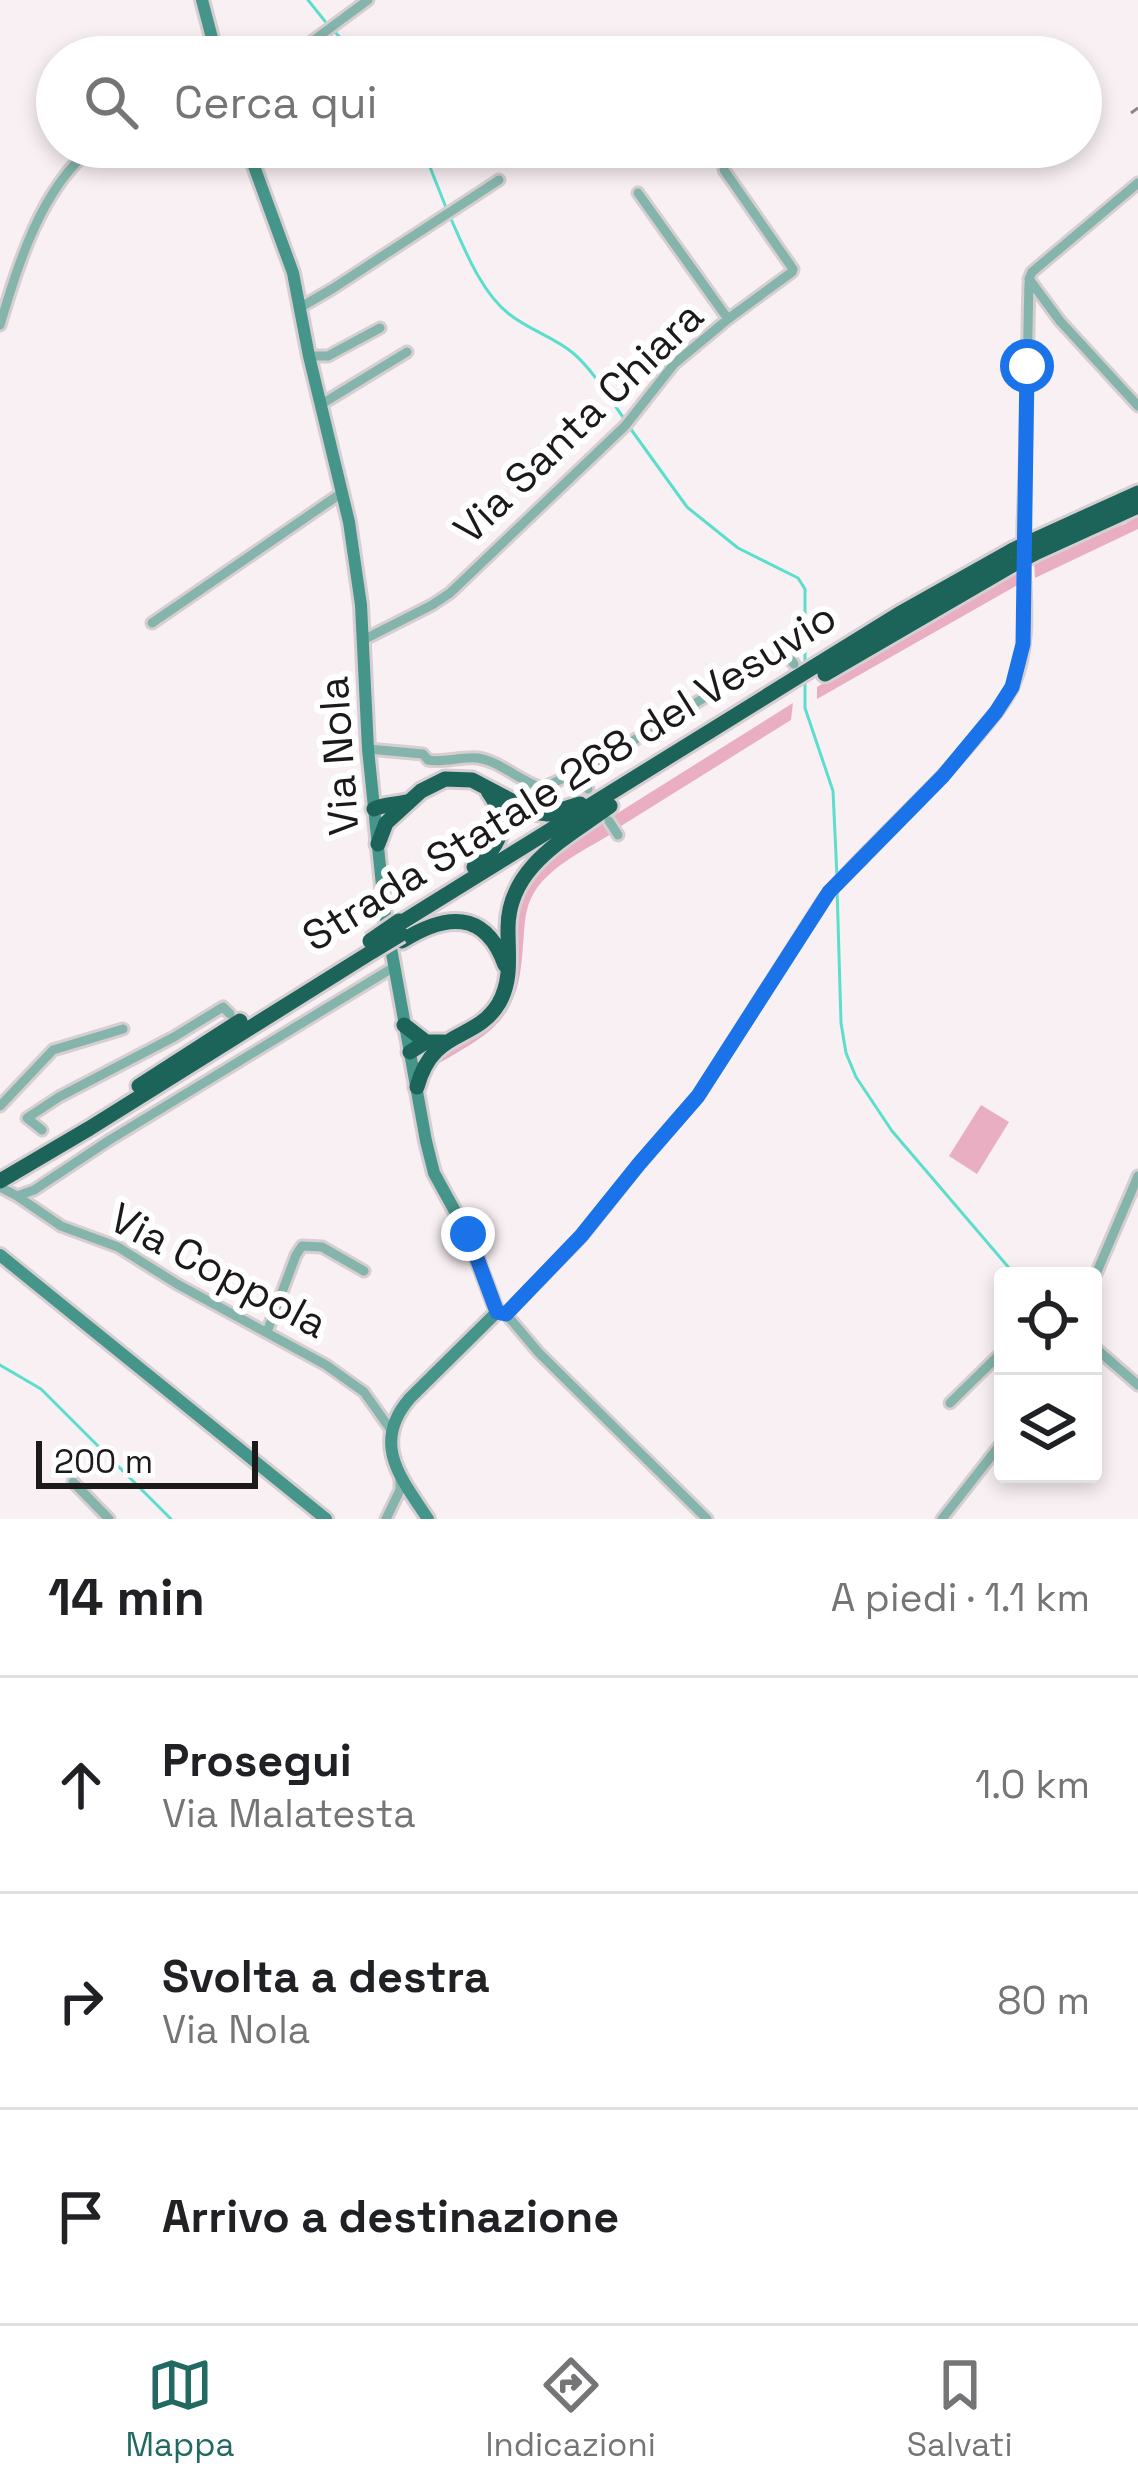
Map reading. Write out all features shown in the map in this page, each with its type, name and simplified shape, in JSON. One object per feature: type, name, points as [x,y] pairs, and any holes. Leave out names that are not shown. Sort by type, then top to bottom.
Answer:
[{"type":"highway","name":"Strada Statale 268 del Vesuvio","points":[[1,1182],[61,1149],[678,752],[1014,557],[1138,493]]},
{"type":"highway","name":"Strada Statale 268 del Vesuvio","points":[[1032,547],[1138,506]]},
{"type":"highway","name":"Strada Statale 268 del Vesuvio","points":[[400,930],[609,813],[788,690]]},
{"type":"highway","points":[[378,844],[380,807],[409,801],[445,779],[462,777],[519,807],[548,814],[584,802],[678,752]]},
{"type":"highway","points":[[400,930],[495,846],[502,817],[482,784]]},
{"type":"highway","points":[[410,1053],[444,1042],[495,1010],[510,968],[508,914],[521,878],[532,863],[609,813]]},
{"type":"highway","points":[[400,930],[438,922],[471,925],[499,950],[507,974]]},
{"type":"highway","name":"Strada Statale 268 del Vesuvio","points":[[61,1149],[189,1052],[372,950]]},
{"type":"highway","points":[[404,1025],[428,1049]]},
{"type":"highway","points":[[417,1087],[428,1049]]},
{"type":"street","points":[[202,0],[211,36]]},
{"type":"street","points":[[319,36],[368,0]]},
{"type":"street","points":[[0,326],[41,217],[72,168]]},
{"type":"street","name":"Via Nola","points":[[255,168],[285,244],[343,492],[359,583],[368,749],[380,807]]},
{"type":"street","name":"Via Santa Chiara","points":[[362,640],[450,593],[626,426],[674,364],[793,269],[724,170]]},
{"type":"street","points":[[301,307],[499,180]]},
{"type":"street","points":[[428,1519],[392,1457],[389,1441],[399,1410],[581,1236],[698,1096],[823,900],[951,767],[1012,687],[1024,623],[1029,283],[1032,272],[1138,183]]},
{"type":"street","points":[[638,193],[728,319]]},
{"type":"street","points":[[1029,283],[1138,406]]},
{"type":"street","points":[[309,356],[328,356],[380,328]]},
{"type":"street","points":[[320,405],[407,352]]},
{"type":"street","points":[[152,623],[343,492]]},
{"type":"street","points":[[368,749],[424,754],[436,762],[473,757],[543,788],[575,774],[773,656],[789,656],[794,664]]},
{"type":"street","points":[[575,774],[588,789]]},
{"type":"street","points":[[609,813],[618,835]]},
{"type":"street","name":"Via Nola","points":[[378,844],[385,915],[434,1173],[468,1234],[502,1313]]},
{"type":"street","points":[[17,1196],[34,1190],[394,967]]},
{"type":"street","points":[[42,1130],[27,1118],[59,1096],[223,1007],[230,1014]]},
{"type":"street","points":[[0,1106],[53,1050],[123,1029]]},
{"type":"street","points":[[248,1038],[256,1050]]},
{"type":"street","points":[[61,1149],[80,1160]]},
{"type":"street","points":[[1099,1267],[1138,1176]]},
{"type":"street","name":"Via Coppola","points":[[1,1182],[61,1226],[118,1247],[349,1379],[391,1430]]},
{"type":"street","points":[[267,1332],[302,1246],[322,1247],[364,1271]]},
{"type":"street","points":[[0,1255],[326,1519]]},
{"type":"street","points":[[502,1313],[707,1519]]},
{"type":"street","points":[[1102,1354],[1138,1385]]},
{"type":"street","points":[[950,1403],[994,1360]]},
{"type":"street","points":[[942,1519],[994,1453]]},
{"type":"street","points":[[386,1519],[400,1490],[400,1473]]},
{"type":"street","points":[[73,1482],[109,1519]]},
{"type":"shaded area","points":[[1138,516],[1138,529],[1035,578],[1034,562]]},
{"type":"shaded area","points":[[1023,567],[1023,582],[817,699],[817,687]]},
{"type":"shaded area","points":[[793,703],[791,720],[621,826],[613,816]]},
{"type":"shaded area","points":[[603,823],[611,834],[560,866],[531,897],[516,991],[500,1020],[434,1066],[435,1056],[496,1018],[514,906],[527,879],[553,855]]},
{"type":"shaded area","points":[[981,1105],[1009,1122],[977,1174],[949,1156]]},
{"type":"waterway","points":[[308,0],[328,25]]},
{"type":"waterway","points":[[335,32],[339,36]]},
{"type":"waterway","points":[[430,168],[447,210]]},
{"type":"waterway","points":[[451,219],[475,270],[499,305],[573,353],[625,420]]},
{"type":"waterway","points":[[630,428],[687,507],[738,548],[798,578],[805,589],[805,666]]},
{"type":"waterway","points":[[805,682],[805,708],[833,791],[837,877]]},
{"type":"waterway","points":[[837,887],[841,1023],[856,1077],[892,1131],[1008,1267]]},
{"type":"waterway","points":[[0,1365],[41,1389],[171,1519]]},
{"type":"railway","points":[[1131,113],[1138,108]]},
{"type":"route","points":[[468,1234],[497,1312],[506,1314],[547,1275],[698,1096],[823,900],[943,776],[996,712],[1012,687],[1023,644],[1027,366]]}]
